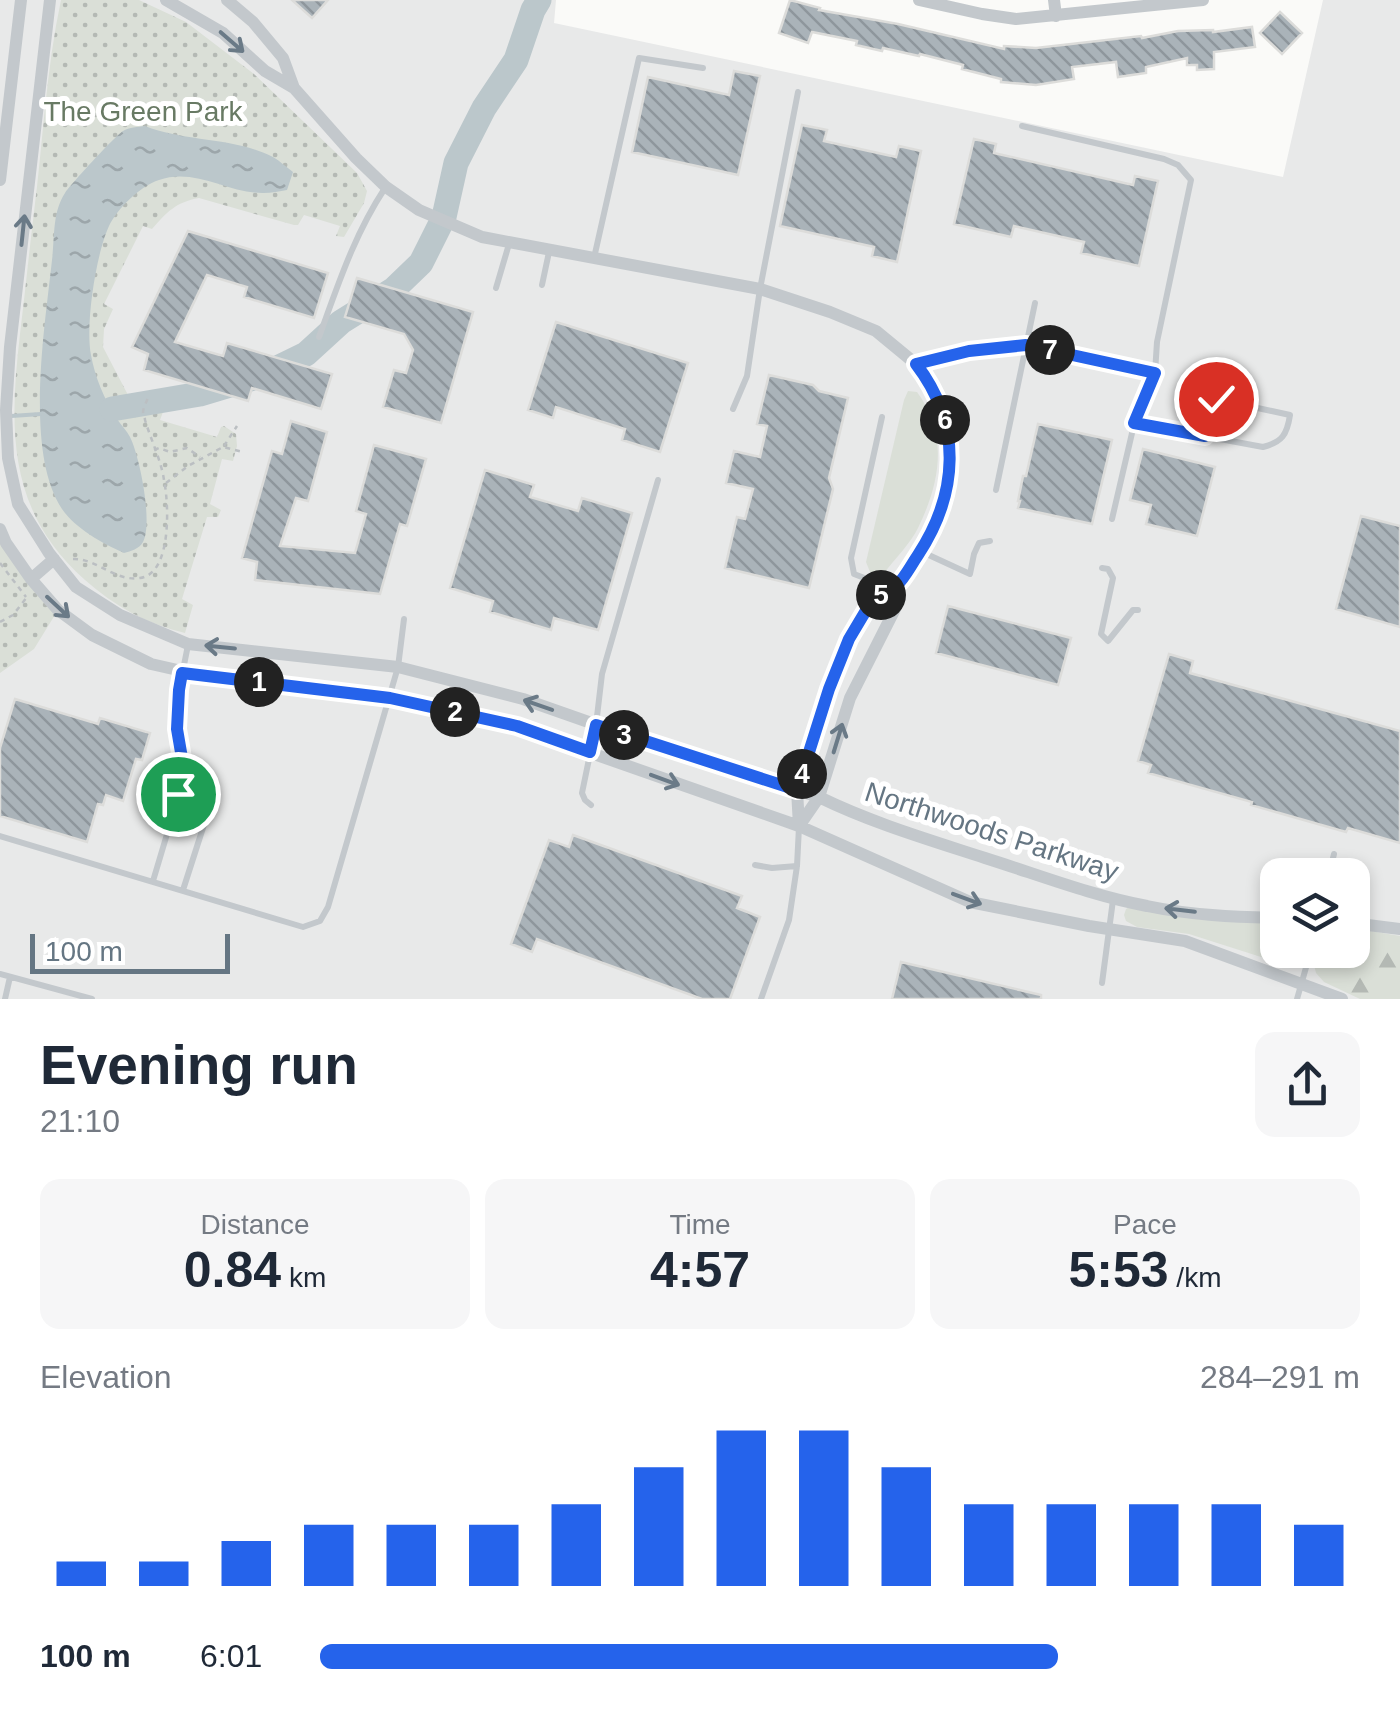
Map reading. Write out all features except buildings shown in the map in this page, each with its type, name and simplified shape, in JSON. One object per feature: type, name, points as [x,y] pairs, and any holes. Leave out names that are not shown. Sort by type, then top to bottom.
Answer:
[{"type":"street","points":[[0,180],[22,0]]},
{"type":"street","name":"Northwoods Parkway","points":[[50,0],[12,328],[6,410],[8,458],[18,504],[61,560],[76,587],[120,615],[188,644],[398,667],[524,700],[797,790],[959,850],[1114,897],[1164,908],[1260,918]]},
{"type":"street","points":[[166,0],[223,33],[265,71],[294,88],[356,158],[386,187],[419,210],[482,238],[760,288],[876,331],[926,377],[945,422],[949,487],[942,510],[894,590],[895,609],[850,698],[819,798],[799,826]]},
{"type":"street","points":[[227,0],[283,58],[294,88]]},
{"type":"street","points":[[920,0],[1016,19],[1204,0]]},
{"type":"street","points":[[1054,0],[1056,16]]},
{"type":"street","points":[[916,364],[969,351],[1026,345],[1155,373]]},
{"type":"street","points":[[0,529],[31,579],[58,610],[92,635],[151,664],[182,673],[390,698],[517,726],[799,826],[970,902],[1185,942],[1342,999]]},
{"type":"street","points":[[31,579],[61,560]]},
{"type":"street","points":[[799,826],[797,790],[849,639],[874,597],[894,590]]},
{"type":"street","points":[[1370,925],[1400,929]]},
{"type":"lane","points":[[594,259],[640,58],[703,68]]},
{"type":"lane","points":[[734,409],[747,376],[798,92]]},
{"type":"lane","points":[[1022,126],[1164,159],[1178,165],[1191,180],[1157,342],[1155,373],[1134,423],[1112,519]]},
{"type":"lane","points":[[319,337],[352,248],[386,187]]},
{"type":"lane","points":[[496,288],[509,243]]},
{"type":"lane","points":[[542,285],[550,251]]},
{"type":"lane","points":[[996,490],[1036,302]]},
{"type":"lane","points":[[1134,423],[1263,447],[1278,443],[1288,432],[1290,415],[1216,399],[1205,436]]},
{"type":"lane","points":[[882,416],[851,558],[854,574],[894,590]]},
{"type":"lane","points":[[590,806],[582,793],[602,674],[658,480]]},
{"type":"lane","points":[[920,551],[970,574],[979,543],[990,541]]},
{"type":"lane","points":[[1102,568],[1108,569],[1113,578],[1101,634],[1108,641],[1138,610]]},
{"type":"lane","points":[[0,836],[304,927],[320,921],[328,907],[390,698],[404,619]]},
{"type":"lane","points":[[153,882],[183,764],[177,729],[179,690],[188,644]]},
{"type":"lane","points":[[183,890],[210,806]]},
{"type":"lane","points":[[762,999],[789,920],[799,826]]},
{"type":"lane","points":[[1333,858],[1334,854]]},
{"type":"lane","points":[[755,864],[772,868],[797,866]]},
{"type":"lane","points":[[1102,983],[1114,897]]},
{"type":"lane","points":[[1297,999],[1306,968]]},
{"type":"lane","points":[[0,974],[92,999]]},
{"type":"lane","points":[[5,999],[10,976]]},
{"type":"path","points":[[61,560],[82,559],[133,579],[154,572],[166,536],[165,484],[143,412],[148,398]]},
{"type":"path","points":[[165,484],[224,447],[236,426]]},
{"type":"path","points":[[224,447],[243,452]]},
{"type":"path","points":[[154,450],[191,448],[201,458]]},
{"type":"path","points":[[0,564],[27,598],[13,615],[0,622]]},
{"type":"shaded area","points":[[0,0],[556,0],[554,23],[1283,177],[1323,0],[1400,0],[1400,999],[0,999]]},
{"type":"green space","name":"The Green Park","points":[[61,0],[139,0],[186,22],[254,74],[357,173],[367,191],[344,237],[336,236],[340,226],[304,215],[294,225],[199,198],[184,202],[152,229],[143,226],[104,304],[113,309],[104,329],[103,347],[128,395],[161,409],[160,420],[217,437],[224,426],[236,434],[233,461],[222,459],[210,504],[221,510],[218,517],[207,517],[182,599],[193,605],[185,633],[157,625],[108,598],[59,554],[40,526],[19,467],[15,435],[16,369],[48,79]]},
{"type":"green space","points":[[908,391],[917,392],[934,425],[936,477],[915,534],[884,573],[878,575],[870,572],[866,562]]},
{"type":"green space","points":[[0,529],[58,610],[34,649],[0,673]]},
{"type":"green space","points":[[1131,906],[1260,922],[1260,957],[1189,934],[1137,927],[1126,921],[1126,909]]},
{"type":"green space","points":[[1370,931],[1400,936],[1400,999],[1360,999],[1324,982],[1315,968],[1370,968]]},
{"type":"water","points":[[145,126],[258,151],[293,172],[287,190],[267,193],[186,177],[159,180],[130,199],[109,226],[100,254],[89,326],[98,380],[130,437],[144,490],[146,533],[137,548],[124,553],[82,529],[62,509],[50,485],[43,455],[40,388],[55,225],[61,201],[118,135]]},
{"type":"waterway","points":[[112,409],[200,394],[263,375],[306,354],[341,322],[394,289],[421,263],[444,217],[456,163],[484,108],[516,60],[539,0]]},
{"type":"waterway","points":[[11,416],[41,414]]},
{"type":"route","points":[[178,794],[183,764],[177,729],[182,673],[390,698],[517,726],[590,752],[596,725],[797,790],[849,639],[874,597],[894,590],[930,536],[949,487],[945,422],[926,377],[916,364],[969,351],[1026,345],[1155,373],[1134,423],[1205,436],[1216,399]]}]
